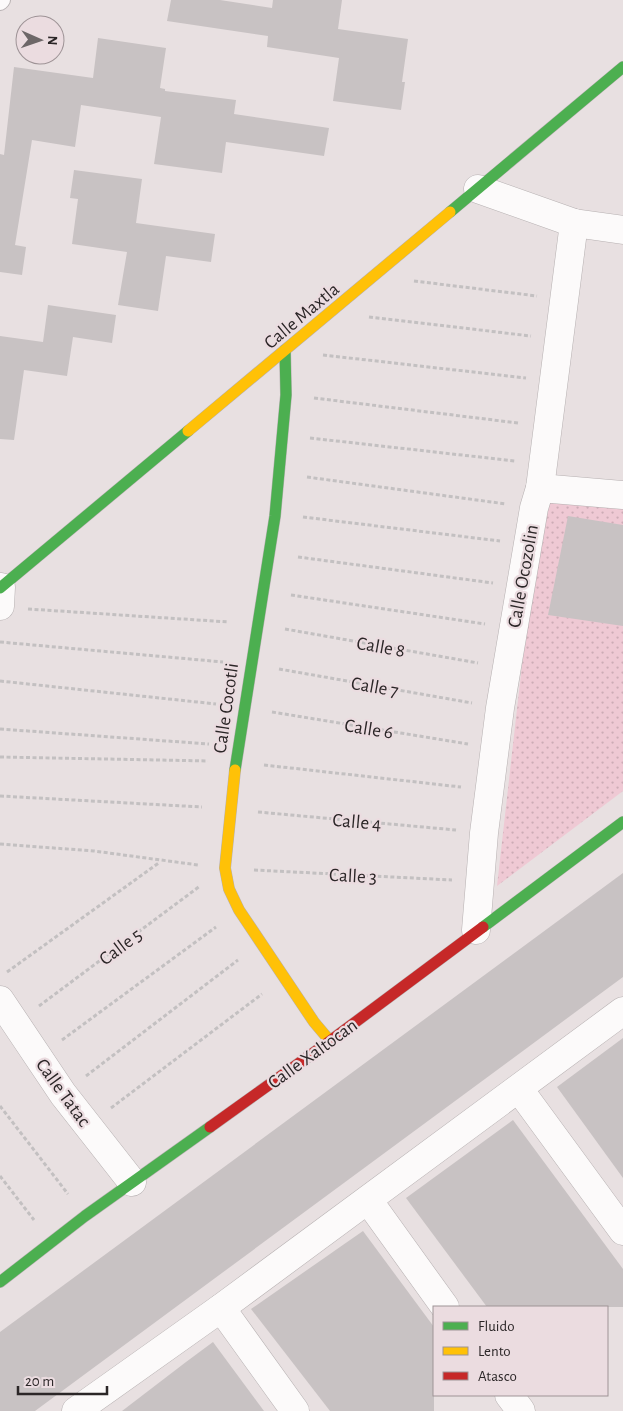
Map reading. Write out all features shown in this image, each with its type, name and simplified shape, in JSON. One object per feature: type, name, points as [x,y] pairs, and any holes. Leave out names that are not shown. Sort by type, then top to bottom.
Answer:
[{"type":"street","name":"Calle Maxtla","points":[[0,594],[285,350],[623,67]]},
{"type":"street","points":[[478,189],[574,223],[623,230]]},
{"type":"street","name":"Calle Ocozolin","points":[[476,930],[484,833],[500,708],[539,487],[574,223]]},
{"type":"street","name":"Calle Cocotli","points":[[285,350],[283,435],[270,553],[236,746],[225,868],[229,889],[239,910],[314,1022],[330,1041]]},
{"type":"street","points":[[539,487],[623,495]]},
{"type":"street","name":"Calle Xaltocan","points":[[0,1282],[132,1182],[330,1041],[476,930],[623,822]]},
{"type":"street","name":"Calle Tatac","points":[[0,1000],[63,1094],[132,1182]]},
{"type":"street","points":[[76,1411],[221,1308],[623,1011]]},
{"type":"street","points":[[519,1089],[623,1231]]},
{"type":"street","points":[[368,1200],[444,1306]]},
{"type":"street","points":[[221,1308],[295,1411]]},
{"type":"street","points":[[510,1396],[521,1411]]},
{"type":"path","points":[[412,281],[565,299]]},
{"type":"path","points":[[368,317],[559,339]]},
{"type":"path","points":[[327,355],[554,381]]},
{"type":"path","points":[[313,398],[548,427]]},
{"type":"path","points":[[304,438],[539,487]]},
{"type":"path","points":[[297,476],[539,487]]},
{"type":"path","points":[[302,517],[528,544]]},
{"type":"path","points":[[270,553],[520,587]]},
{"type":"path","points":[[263,591],[513,628]]},
{"type":"path","name":"Calle 8","points":[[34,610],[191,618],[256,624],[506,668]]},
{"type":"path","name":"Calle 7","points":[[0,642],[249,664],[500,708]]},
{"type":"path","name":"Calle 6","points":[[0,681],[242,707],[496,749]]},
{"type":"path","points":[[0,729],[236,746]]},
{"type":"path","points":[[0,757],[235,762],[489,790]]},
{"type":"path","name":"Calle 4","points":[[0,796],[230,809],[484,833]]},
{"type":"path","points":[[0,844],[94,852],[225,868]]},
{"type":"path","points":[[0,977],[160,861]]},
{"type":"path","name":"Calle 3","points":[[225,868],[480,881]]},
{"type":"path","name":"Calle 5","points":[[16,1023],[225,868]]},
{"type":"path","points":[[38,1057],[239,910]]},
{"type":"path","points":[[63,1094],[261,943]]},
{"type":"path","points":[[88,1126],[284,977]]},
{"type":"path","points":[[0,1106],[73,1201]]},
{"type":"path","points":[[0,1176],[37,1225]]},
{"type":"shaded area","points":[[541,497],[623,509],[623,791],[497,886]]},
{"type":"building","points":[[171,0],[220,0],[272,8],[273,0],[342,0],[338,29],[408,39],[402,82],[405,82],[401,110],[333,101],[339,58],[267,47],[268,36],[167,21]]},
{"type":"building","points":[[98,38],[166,48],[160,88],[165,89],[165,91],[236,100],[234,114],[329,128],[324,156],[226,142],[222,173],[154,164],[161,117],[81,105],[75,147],[32,140],[15,245],[26,247],[22,275],[0,272],[0,154],[4,155],[14,67],[93,78]]},
{"type":"building","points":[[74,170],[142,179],[136,223],[215,234],[211,262],[166,256],[158,311],[118,305],[127,252],[72,244],[78,199],[70,198]]},
{"type":"building","points":[[48,305],[116,315],[112,343],[73,337],[67,376],[24,370],[14,440],[0,439],[0,336],[43,342]]},
{"type":"building","points":[[568,516],[623,525],[623,626],[548,615]]},
{"type":"building","points":[[623,873],[623,977],[35,1411],[0,1411],[0,1332]]},
{"type":"building","points":[[623,1038],[623,1178],[557,1087]]},
{"type":"building","points":[[513,1120],[623,1269],[623,1307],[486,1306],[406,1198]]},
{"type":"building","points":[[363,1231],[433,1326],[434,1411],[330,1411],[251,1309]]},
{"type":"building","points":[[213,1342],[264,1411],[122,1411],[186,1362]]},
{"type":"traffic: fast","points":[[450,212],[623,67]]},
{"type":"traffic: fast","points":[[235,770],[275,516],[286,395],[285,350]]},
{"type":"traffic: fast","points":[[0,588],[188,431]]},
{"type":"traffic: fast","points":[[483,927],[623,822]]},
{"type":"traffic: fast","points":[[0,1282],[85,1216],[210,1127]]},
{"type":"traffic: slow","points":[[188,431],[450,212]]},
{"type":"traffic: slow","points":[[235,770],[225,868],[229,889],[239,910],[314,1022],[330,1041]]},
{"type":"traffic: jam","points":[[210,1127],[330,1041],[483,927]]}]
